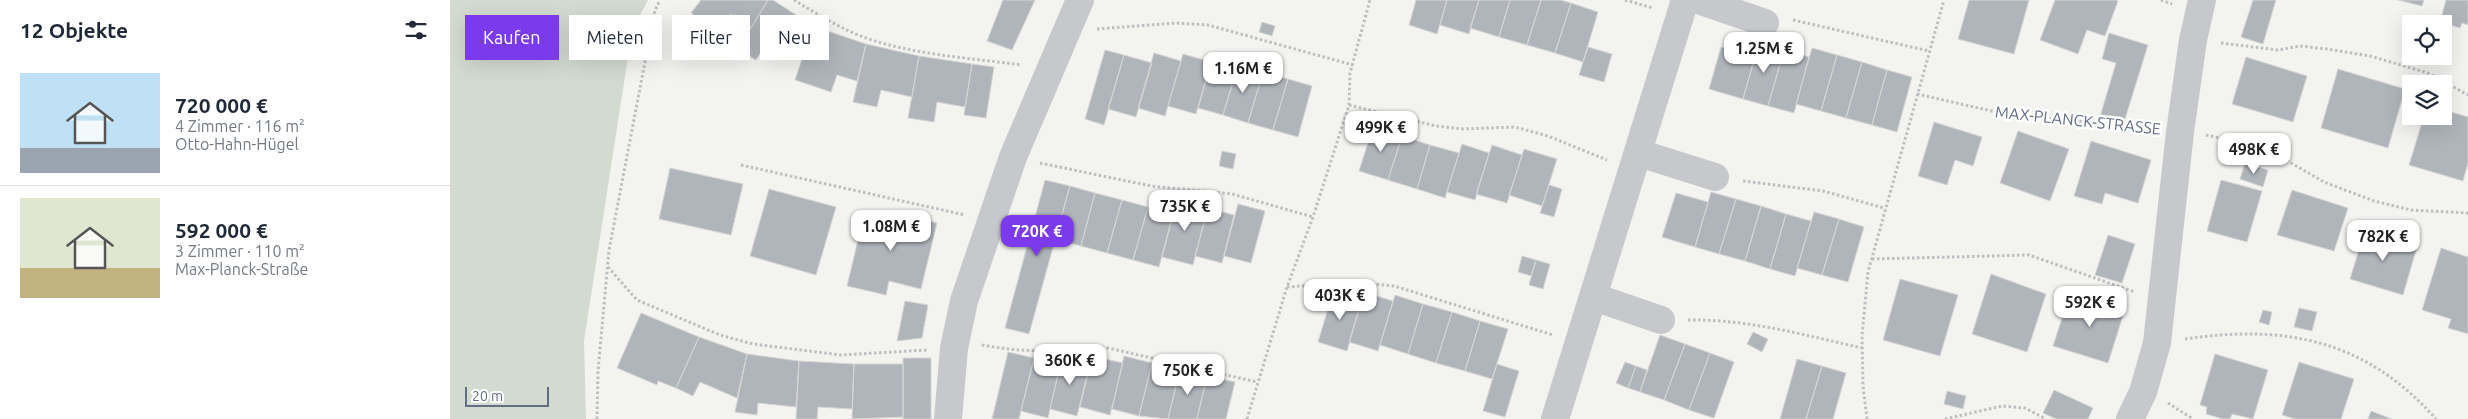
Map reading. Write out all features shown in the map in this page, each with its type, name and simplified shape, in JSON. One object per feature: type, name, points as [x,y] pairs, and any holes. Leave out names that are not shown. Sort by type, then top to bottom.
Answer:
[{"type":"street","points":[[1555,419],[1686,0]]},
{"type":"street","points":[[1698,0],[1765,23]]},
{"type":"street","name":"MAX-PLANCK-STRASSE","points":[[2130,419],[2143,392],[2157,343],[2180,132],[2193,40],[2202,0]]},
{"type":"street","points":[[948,419],[955,344],[964,301],[1013,157],[1074,12]]},
{"type":"street","points":[[1636,162],[1715,177]]},
{"type":"street","points":[[1594,297],[1661,320]]},
{"type":"path","points":[[596,419],[607,266],[655,10],[660,0]]},
{"type":"path","points":[[794,0],[822,18],[866,38],[934,54],[1051,68]]},
{"type":"path","points":[[1247,419],[1286,287],[1313,217],[1349,105],[1352,65],[1370,0]]},
{"type":"path","points":[[1867,419],[1862,348],[1868,272],[1884,208],[1944,0]]},
{"type":"path","points":[[1074,12],[1101,30],[1176,23],[1208,25],[1352,65]]},
{"type":"path","points":[[1765,23],[1797,20],[1929,51]]},
{"type":"path","points":[[2193,40],[2278,50],[2300,46],[2370,56],[2428,73],[2468,95]]},
{"type":"path","name":"MAX-PLANCK-STRASSE","points":[[1917,94],[2010,114],[2220,137],[2265,148],[2324,182],[2374,201],[2411,210],[2468,213]]},
{"type":"path","points":[[1349,105],[1436,126],[1463,129],[1515,127],[1636,162]]},
{"type":"path","points":[[1013,157],[1151,186],[1232,194],[1313,217]]},
{"type":"path","points":[[740,165],[991,220]]},
{"type":"path","points":[[1715,177],[1783,188],[1823,192],[1884,208]]},
{"type":"path","points":[[1872,259],[2029,255],[2162,302]]},
{"type":"path","points":[[607,266],[637,300],[720,335],[753,344],[841,355],[955,344],[1006,349],[1052,350],[1086,346],[1108,348],[1257,382]]},
{"type":"path","points":[[1286,287],[1355,282],[1394,286],[1579,343]]},
{"type":"path","points":[[1661,320],[1724,319],[1756,324],[1862,348]]},
{"type":"path","points":[[2157,343],[2218,334],[2289,336],[2319,343],[2342,350],[2369,362],[2402,386],[2436,419]]},
{"type":"path","points":[[1945,419],[2002,406],[2025,408],[2046,419]]},
{"type":"shaded area","points":[[450,0],[648,0],[640,15],[569,15],[569,60],[628,60],[584,341],[586,419],[450,419]]},
{"type":"building","points":[[701,0],[768,0],[751,28],[750,15],[694,15],[691,13]]},
{"type":"building","points":[[768,0],[773,0],[796,15],[760,15],[760,53],[756,60],[750,56],[750,29]]},
{"type":"building","points":[[1003,0],[1035,0],[1012,50],[987,41]]},
{"type":"building","points":[[1416,0],[1447,0],[1437,34],[1409,25]]},
{"type":"building","points":[[1447,0],[1479,0],[1469,34],[1440,25]]},
{"type":"building","points":[[1479,0],[1510,0],[1499,37],[1470,28]]},
{"type":"building","points":[[1510,0],[1541,0],[1527,45],[1499,37]]},
{"type":"building","points":[[1541,0],[1560,0],[1571,3],[1555,53],[1527,45]]},
{"type":"building","points":[[1969,0],[2029,0],[2014,54],[1958,39]]},
{"type":"building","points":[[2055,0],[2118,1],[2105,36],[2087,30],[2078,54],[2040,40]]},
{"type":"building","points":[[2253,0],[2276,0],[2263,44],[2241,37]]},
{"type":"building","points":[[2398,0],[2424,0],[2422,6]]},
{"type":"building","points":[[2446,0],[2468,0],[2468,25],[2462,23],[2460,28],[2452,26],[2452,15],[2442,15]]},
{"type":"building","points":[[1571,3],[1598,12],[1583,62],[1555,53]]},
{"type":"building","points":[[1262,22],[1275,26],[1272,36],[1259,32]]},
{"type":"building","points":[[829,31],[866,44],[857,81],[837,75],[831,92],[795,80],[802,60],[829,60]]},
{"type":"building","points":[[2109,33],[2148,45],[2125,119],[2099,120],[2116,63],[2102,59]]},
{"type":"building","points":[[1759,43],[1784,50],[1768,106],[1743,99]]},
{"type":"building","points":[[866,44],[919,56],[912,97],[881,90],[877,107],[853,102]]},
{"type":"building","points":[[1588,47],[1612,54],[1604,82],[1579,75]]},
{"type":"building","points":[[1721,47],[1755,56],[1743,99],[1709,89]]},
{"type":"building","points":[[1812,48],[1837,55],[1821,111],[1796,104]]},
{"type":"building","points":[[1105,50],[1124,55],[1104,125],[1085,119]]},
{"type":"building","points":[[1784,50],[1809,57],[1794,113],[1768,106]]},
{"type":"building","points":[[1154,53],[1181,61],[1165,116],[1138,108]]},
{"type":"building","points":[[1183,54],[1211,62],[1196,114],[1168,106]]},
{"type":"building","points":[[1124,55],[1152,63],[1136,117],[1108,109]]},
{"type":"building","points":[[1837,55],[1862,62],[1846,118],[1821,111]]},
{"type":"building","points":[[919,56],[972,64],[965,107],[937,102],[934,122],[908,118]]},
{"type":"building","points":[[2246,57],[2307,76],[2293,122],[2232,104]]},
{"type":"building","points":[[1213,58],[1238,65],[1223,115],[1198,108]]},
{"type":"building","points":[[1862,62],[1887,70],[1872,125],[1846,118]]},
{"type":"building","points":[[972,64],[994,67],[986,118],[964,115]]},
{"type":"building","points":[[1238,65],[1263,72],[1248,123],[1223,115]]},
{"type":"building","points":[[2338,69],[2402,88],[2402,99],[2388,148],[2321,128]]},
{"type":"building","points":[[1887,70],[1912,77],[1897,132],[1872,125]]},
{"type":"building","points":[[1263,72],[1288,79],[1273,130],[1248,123]]},
{"type":"building","points":[[1288,79],[1312,86],[1298,137],[1273,130]]},
{"type":"building","points":[[2452,112],[2468,117],[2468,163],[2463,181],[2409,165],[2421,125],[2452,125]]},
{"type":"building","points":[[1934,122],[1982,137],[1973,166],[1955,160],[1947,185],[1918,176]]},
{"type":"building","points":[[1373,127],[1402,136],[1388,180],[1359,171]]},
{"type":"building","points":[[2018,131],[2069,149],[2050,201],[2000,183]]},
{"type":"building","points":[[1402,136],[1430,145],[1417,189],[1388,180]]},
{"type":"building","points":[[2091,141],[2151,160],[2138,203],[2105,193],[2102,204],[2074,196]]},
{"type":"building","points":[[1462,144],[1489,153],[1475,200],[1447,192]]},
{"type":"building","points":[[1430,145],[1459,153],[1445,198],[1417,189]]},
{"type":"building","points":[[1492,145],[1522,155],[1507,203],[1476,194]]},
{"type":"building","points":[[1524,149],[1557,159],[1542,206],[1509,195]]},
{"type":"building","points":[[1222,151],[1236,154],[1233,169],[1219,166]]},
{"type":"building","points":[[2245,163],[2268,170],[2263,187],[2240,179]]},
{"type":"building","points":[[670,168],[743,184],[731,235],[659,219]]},
{"type":"building","points":[[1045,180],[1070,186],[1029,334],[1005,328]]},
{"type":"building","points":[[2221,180],[2262,191],[2247,242],[2207,231]]},
{"type":"building","points":[[1549,185],[1562,189],[1554,217],[1540,213]]},
{"type":"building","points":[[1070,186],[1095,193],[1081,246],[1055,239]]},
{"type":"building","points":[[769,189],[836,207],[816,275],[750,256]]},
{"type":"building","points":[[2292,190],[2348,208],[2334,251],[2277,235]]},
{"type":"building","points":[[1711,192],[1736,199],[1719,254],[1695,247]]},
{"type":"building","points":[[1095,193],[1122,200],[1107,253],[1081,246]]},
{"type":"building","points":[[1676,193],[1708,202],[1695,247],[1662,237]]},
{"type":"building","points":[[1736,199],[1761,206],[1745,261],[1719,254]]},
{"type":"building","points":[[1122,200],[1148,207],[1133,260],[1107,253]]},
{"type":"building","points":[[1177,200],[1208,208],[1193,265],[1162,257]]},
{"type":"building","points":[[1238,204],[1265,211],[1251,263],[1224,256]]},
{"type":"building","points":[[1761,206],[1786,214],[1770,269],[1745,261]]},
{"type":"building","points":[[1148,207],[1173,214],[1159,267],[1133,260]]},
{"type":"building","points":[[1208,208],[1234,215],[1222,263],[1195,256]]},
{"type":"building","points":[[865,211],[901,219],[901,214],[937,223],[921,289],[889,281],[886,295],[847,286]]},
{"type":"building","points":[[1814,212],[1839,219],[1822,275],[1797,268]]},
{"type":"building","points":[[1786,214],[1811,221],[1795,276],[1770,269]]},
{"type":"building","points":[[1839,219],[1864,227],[1848,282],[1822,275]]},
{"type":"building","points":[[2366,227],[2393,235],[2392,240],[2417,247],[2403,295],[2350,279]]},
{"type":"building","points":[[2108,235],[2135,244],[2122,283],[2095,275]]},
{"type":"building","points":[[2441,248],[2468,257],[2468,334],[2448,328],[2451,319],[2422,310]]},
{"type":"building","points":[[1522,256],[1536,260],[1531,276],[1518,272]]},
{"type":"building","points":[[1536,260],[1550,264],[1543,289],[1529,285]]},
{"type":"building","points":[[1991,274],[2046,294],[2027,352],[1972,334]]},
{"type":"building","points":[[1900,279],[1958,295],[1940,356],[1883,340]]},
{"type":"building","points":[[1333,292],[1362,300],[1347,351],[1318,342]]},
{"type":"building","points":[[1364,292],[1393,301],[1378,351],[1349,342]]},
{"type":"building","points":[[1395,295],[1423,304],[1408,354],[1380,345]]},
{"type":"building","points":[[2092,296],[2126,306],[2108,363],[2053,346],[2068,300],[2088,307]]},
{"type":"building","points":[[905,301],[928,305],[922,338],[897,341]]},
{"type":"building","points":[[1423,304],[1452,312],[1436,363],[1408,354]]},
{"type":"building","points":[[2299,308],[2317,312],[2312,331],[2294,327]]},
{"type":"building","points":[[2263,310],[2272,312],[2269,325],[2259,322]]},
{"type":"building","points":[[1452,312],[1480,321],[1465,371],[1436,363]]},
{"type":"building","points":[[641,313],[699,337],[676,388],[658,381],[657,385],[617,368]]},
{"type":"building","points":[[1480,321],[1508,329],[1492,379],[1465,371]]},
{"type":"building","points":[[1753,332],[1768,339],[1762,352],[1747,344]]},
{"type":"building","points":[[1660,335],[1685,344],[1664,400],[1640,392]]},
{"type":"building","points":[[699,337],[747,354],[737,398],[700,382],[693,396],[676,388]]},
{"type":"building","points":[[1685,344],[1710,353],[1689,410],[1664,400]]},
{"type":"building","points":[[1008,352],[1034,358],[1019,419],[992,419]]},
{"type":"building","points":[[1710,353],[1734,362],[1714,418],[1689,410]]},
{"type":"building","points":[[747,354],[799,361],[796,407],[758,403],[757,415],[735,412]]},
{"type":"building","points":[[2215,354],[2268,370],[2253,419],[2232,414],[2230,419],[2223,419],[2206,414],[2207,407],[2200,405]]},
{"type":"building","points":[[1035,355],[1061,361],[1048,418],[1021,411]]},
{"type":"building","points":[[1092,356],[1123,363],[1110,415],[1080,407]]},
{"type":"building","points":[[1124,356],[1152,363],[1139,416],[1112,409]]},
{"type":"building","points":[[1062,357],[1090,363],[1077,416],[1050,409]]},
{"type":"building","points":[[903,358],[931,358],[931,419],[903,419]]},
{"type":"building","points":[[1797,359],[1822,366],[1806,419],[1780,419]]},
{"type":"building","points":[[799,361],[854,364],[852,409],[818,407],[817,419],[796,419]]},
{"type":"building","points":[[1625,362],[1636,366],[1628,388],[1616,383]]},
{"type":"building","points":[[2299,362],[2354,379],[2341,419],[2295,419],[2282,415]]},
{"type":"building","points":[[1152,363],[1180,369],[1168,419],[1139,416]]},
{"type":"building","points":[[854,364],[903,364],[903,417],[852,419]]},
{"type":"building","points":[[1497,364],[1519,371],[1505,417],[1483,411]]},
{"type":"building","points":[[1636,366],[1647,370],[1640,392],[1628,388]]},
{"type":"building","points":[[1822,366],[1846,373],[1833,419],[1806,419]]},
{"type":"building","points":[[1180,369],[1207,376],[1197,419],[1168,419]]},
{"type":"building","points":[[1207,376],[1235,382],[1226,419],[1197,419]]},
{"type":"building","points":[[2054,390],[2093,408],[2088,419],[2056,419],[2043,413]]},
{"type":"building","points":[[1947,391],[1966,396],[1963,409],[1944,404]]},
{"type":"building","points":[[2371,411],[2392,419],[2368,419]]}]
